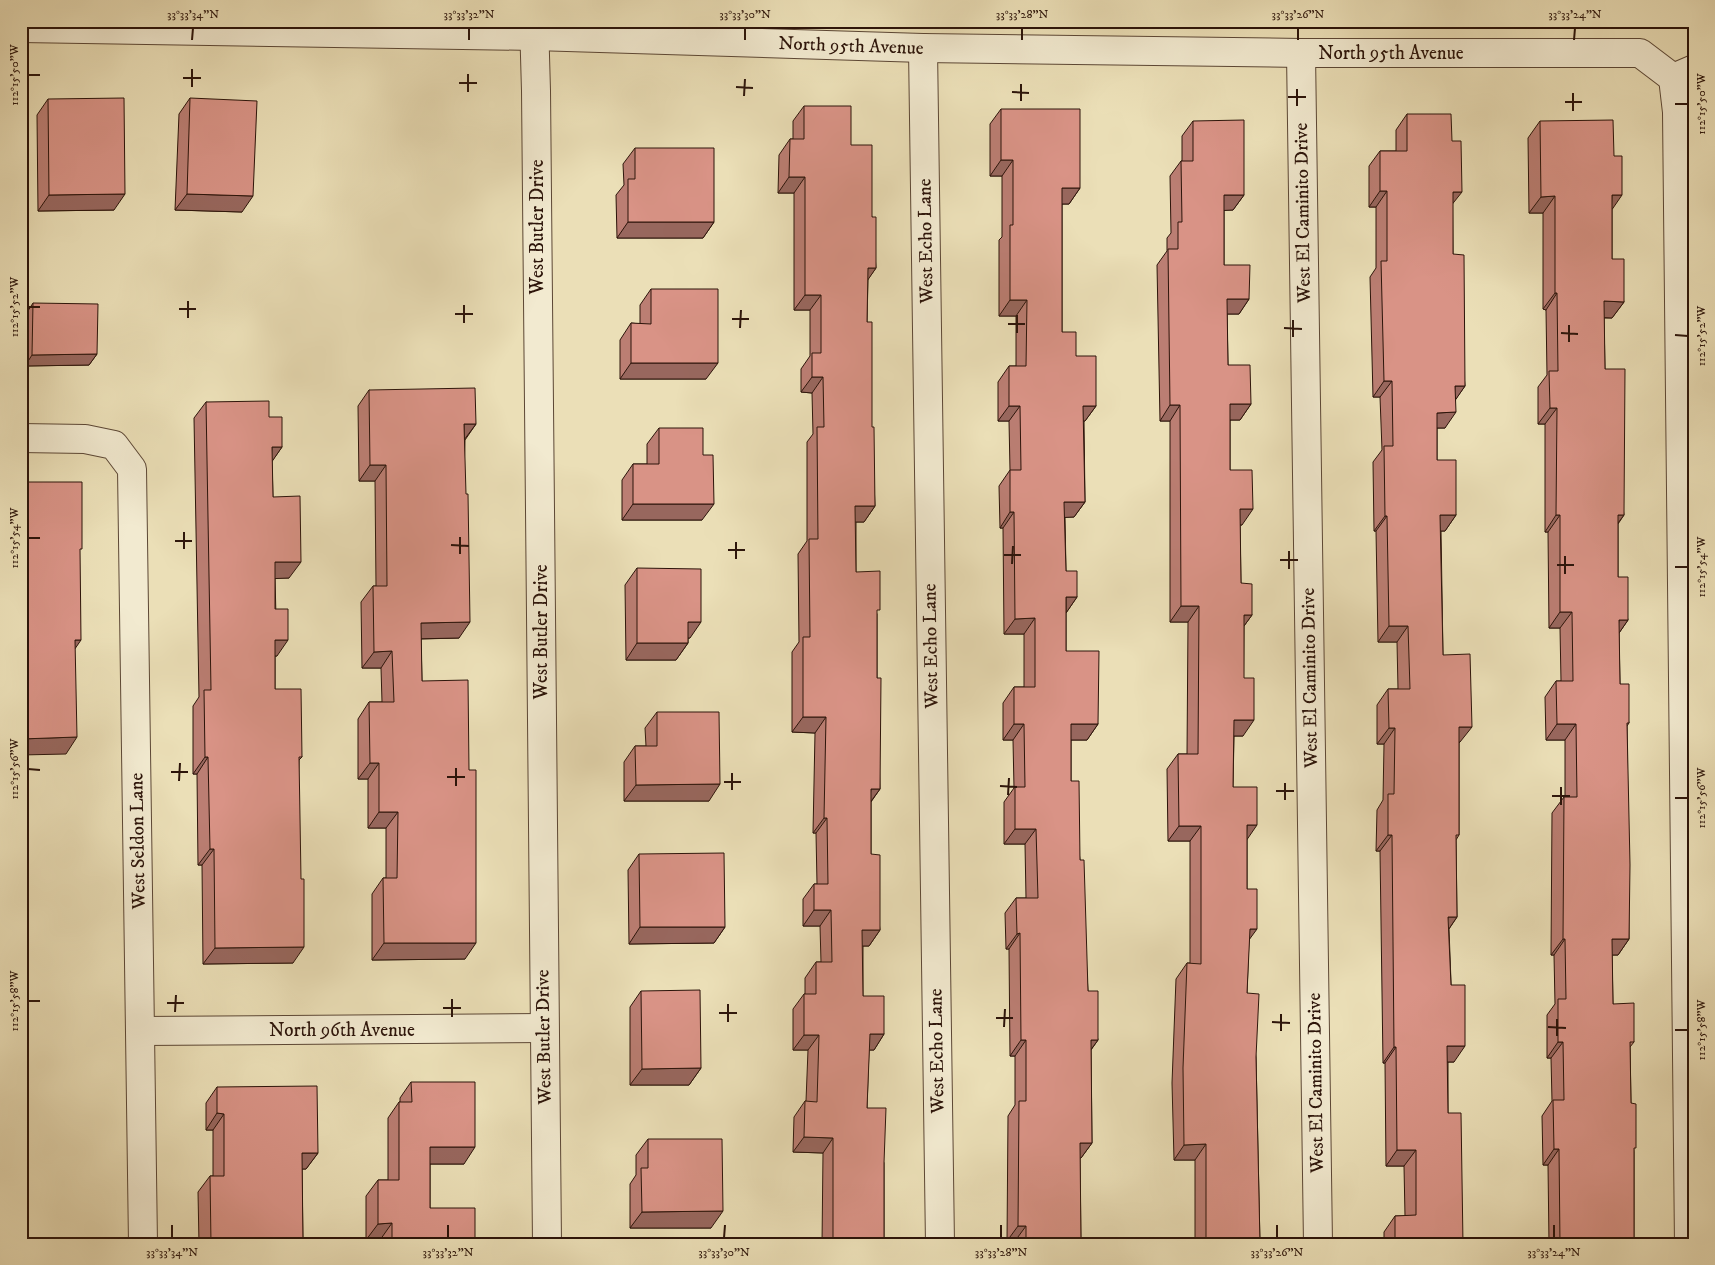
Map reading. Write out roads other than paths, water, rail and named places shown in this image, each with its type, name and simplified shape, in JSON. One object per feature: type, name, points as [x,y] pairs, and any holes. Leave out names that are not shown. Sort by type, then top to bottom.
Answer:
[{"type":"street","name":"North 95th Avenue","points":[[21,28],[534,29],[923,48],[1301,53],[1640,53],[1683,74]]},
{"type":"street","name":"West Butler Drive","points":[[534,29],[547,1244]]},
{"type":"street","name":"West Echo Lane","points":[[923,48],[940,1244]]},
{"type":"street","name":"West El Caminito Drive","points":[[1301,53],[1318,1244]]},
{"type":"street","points":[[1683,74],[1677,112],[1689,1244]]},
{"type":"street","name":"West Seldon Lane","points":[[21,438],[85,439],[114,445],[132,468],[143,1244]]},
{"type":"street","name":"North 96th Avenue","points":[[140,1031],[544,1028]]}]
